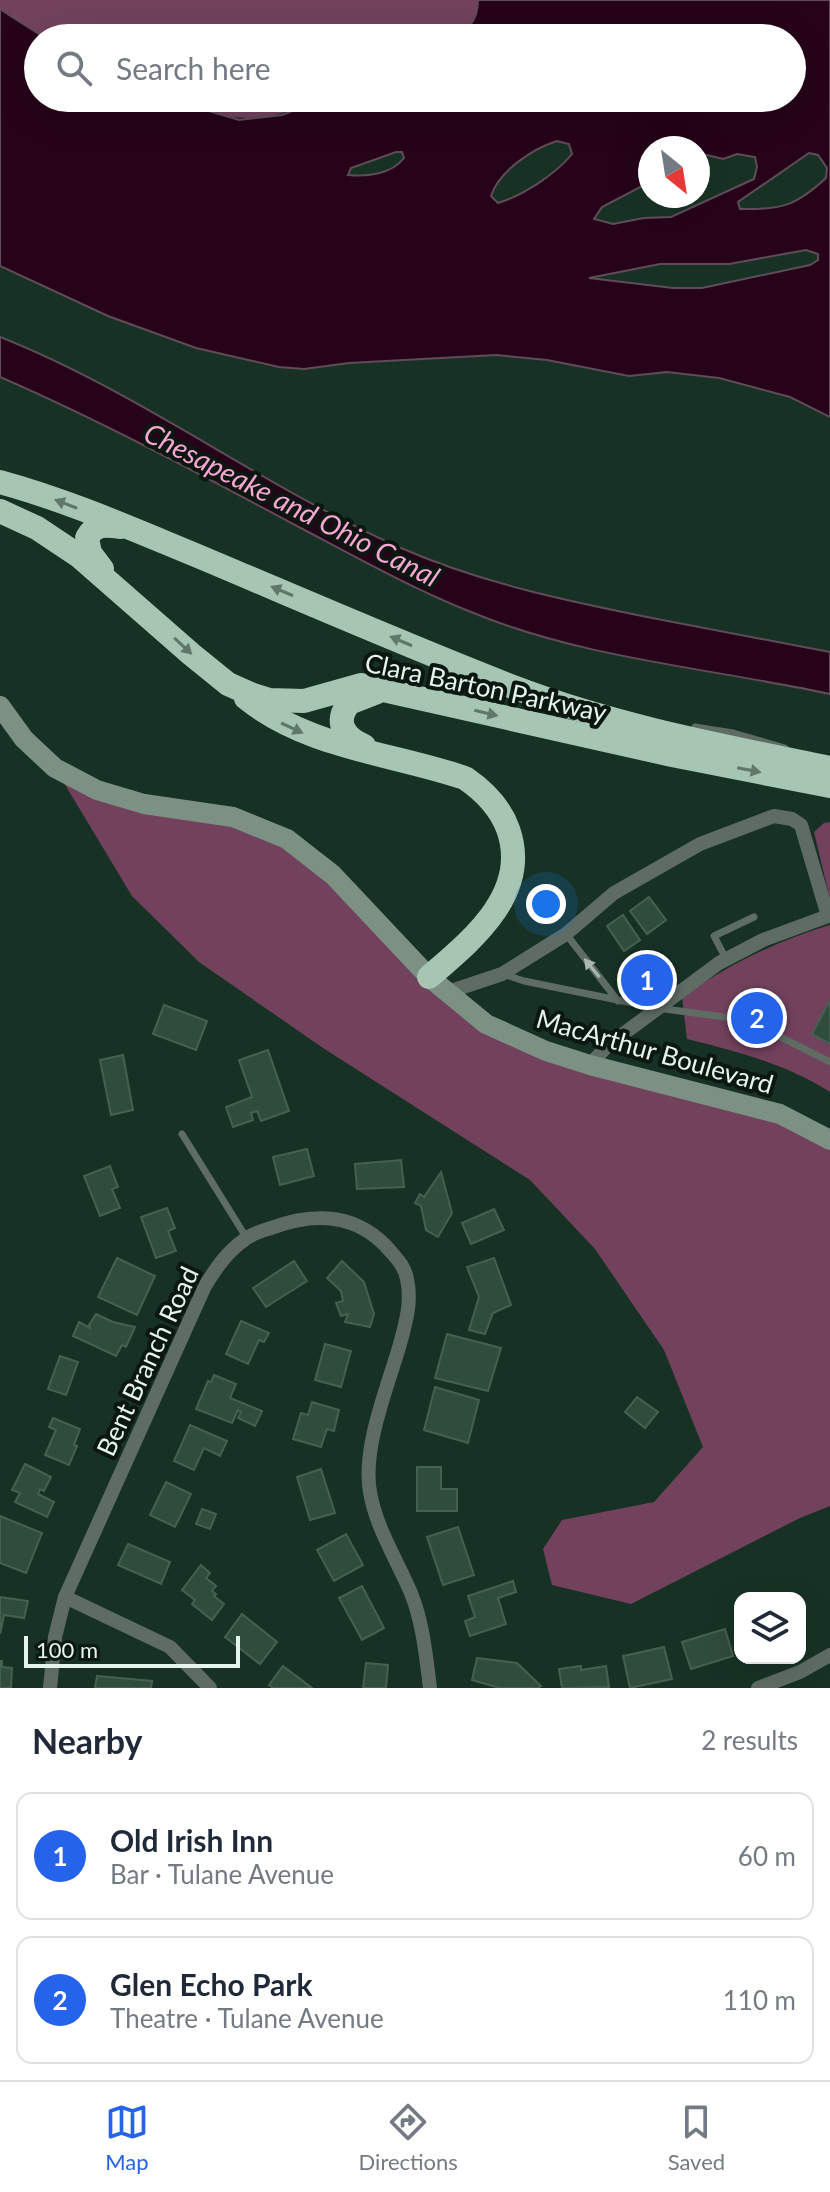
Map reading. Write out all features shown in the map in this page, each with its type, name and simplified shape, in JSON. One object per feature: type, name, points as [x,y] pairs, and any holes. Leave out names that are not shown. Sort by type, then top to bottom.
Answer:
[{"type":"highway","name":"Clara Barton Parkway","points":[[0,482],[30,490],[131,529],[578,711],[659,732],[830,768]]},
{"type":"highway","name":"Clara Barton Parkway","points":[[0,511],[37,528],[79,556],[228,684],[253,695],[304,701],[361,685],[672,755],[830,786]]},
{"type":"highway","points":[[113,584],[90,553],[87,538],[92,530],[104,525],[131,529]]},
{"type":"highway","points":[[228,684],[288,727],[465,778],[497,808],[511,838],[513,869],[508,889],[499,906],[463,946],[438,984]]},
{"type":"highway","points":[[376,752],[350,739],[343,732],[341,718],[349,703],[369,693],[383,691]]},
{"type":"highway","points":[[578,711],[653,724],[695,727]]},
{"type":"highway","points":[[795,751],[830,768]]},
{"type":"main road","name":"MacArthur Boulevard","points":[[0,706],[24,739],[55,768],[97,790],[144,804],[233,817],[287,839],[333,875],[438,984],[486,1024],[546,1051],[590,1065],[780,1114],[830,1140]]},
{"type":"street","points":[[438,984],[502,974],[566,934],[614,893],[700,844],[774,816],[792,819],[801,825],[829,916],[763,940],[726,959],[607,1046],[590,1065]]},
{"type":"street","name":"Bent Branch Road","points":[[50,1688],[55,1637],[65,1597],[205,1286],[224,1256],[246,1237],[295,1219],[319,1217],[342,1220],[369,1230],[381,1239],[402,1265],[407,1280],[409,1311],[371,1448],[369,1490],[381,1527],[412,1596],[423,1635],[430,1688]]},
{"type":"street","points":[[65,1597],[170,1647],[210,1688]]},
{"type":"street","points":[[758,1688],[800,1672],[830,1655]]},
{"type":"lane","points":[[695,727],[767,741],[795,751]]},
{"type":"lane","points":[[726,959],[714,936],[754,917]]},
{"type":"lane","points":[[566,934],[618,1001]]},
{"type":"lane","points":[[502,974],[618,1001],[747,1020],[830,1062]]},
{"type":"lane","points":[[182,1134],[246,1237]]},
{"type":"shaded area","points":[[0,0],[478,0],[471,24],[24,24],[0,9]]},
{"type":"shaded area","points":[[210,112],[284,112],[263,117]]},
{"type":"shaded area","points":[[55,768],[287,839],[486,1024],[830,1140],[830,1506],[800,1518],[631,1604],[552,1585],[543,1549],[562,1520],[654,1502],[703,1447],[664,1350],[595,1249],[530,1180],[323,1048],[199,962],[132,896]]},
{"type":"shaded area","points":[[830,822],[830,899],[814,832]]},
{"type":"shaded area","points":[[830,925],[830,1092],[778,1066],[687,1039],[682,997],[753,955]]},
{"type":"water","points":[[478,0],[830,0],[830,417],[790,397],[719,378],[667,372],[629,376],[547,360],[496,355],[349,363],[304,369],[279,367],[196,348],[108,316],[0,266],[0,9],[24,24],[24,112],[212,112],[239,120],[290,112],[806,112],[806,24],[471,24]],"holes":[[[557,141],[569,144],[572,154],[538,183],[498,203],[491,196],[501,178],[527,155]],[[402,152],[404,158],[386,171],[371,175],[348,175],[351,168]],[[809,153],[818,155],[827,168],[826,178],[806,195],[777,207],[740,209],[738,202]],[[806,250],[818,254],[818,260],[810,265],[702,288],[673,288],[589,278],[660,264],[729,264]]]},
{"type":"water","name":"Chesapeake and Ohio Canal","points":[[0,337],[103,385],[350,524],[431,560],[556,598],[830,652],[830,694],[603,652],[514,628],[449,603],[113,430],[0,377]]},
{"type":"building","points":[[649,897],[666,920],[647,934],[630,911]]},
{"type":"building","points":[[623,915],[640,940],[624,951],[607,926]]},
{"type":"building","points":[[652,953],[676,987],[656,1000],[648,992],[641,993],[626,985],[619,976]]},
{"type":"building","points":[[830,1002],[830,1044],[812,1034]]},
{"type":"building","points":[[164,1005],[207,1021],[196,1050],[153,1034]]},
{"type":"building","points":[[268,1050],[289,1111],[261,1121],[257,1111],[251,1113],[253,1120],[233,1127],[226,1107],[252,1097],[239,1060]]},
{"type":"building","points":[[123,1055],[133,1110],[111,1115],[100,1060]]},
{"type":"building","points":[[307,1149],[314,1176],[280,1185],[273,1157]]},
{"type":"building","points":[[401,1160],[404,1187],[357,1189],[355,1164]]},
{"type":"building","points":[[110,1166],[118,1187],[112,1189],[120,1208],[100,1216],[84,1176]]},
{"type":"building","points":[[441,1172],[452,1213],[438,1237],[426,1230],[421,1206],[415,1203],[420,1194],[424,1197]]},
{"type":"building","points":[[167,1208],[175,1228],[168,1231],[176,1251],[156,1258],[141,1217]]},
{"type":"building","points":[[494,1209],[504,1230],[471,1244],[462,1223]]},
{"type":"building","points":[[117,1258],[155,1276],[137,1315],[98,1297]]},
{"type":"building","points":[[494,1258],[511,1305],[493,1313],[485,1334],[469,1330],[479,1297],[467,1267]]},
{"type":"building","points":[[294,1261],[307,1281],[266,1307],[253,1288]]},
{"type":"building","points":[[342,1261],[364,1282],[374,1314],[370,1327],[345,1322],[348,1314],[341,1316],[336,1303],[343,1301],[341,1291],[327,1278]]},
{"type":"building","points":[[96,1314],[135,1327],[126,1347],[122,1345],[116,1356],[73,1336],[79,1322],[90,1328]]},
{"type":"building","points":[[241,1321],[269,1333],[264,1342],[259,1340],[248,1364],[226,1354]]},
{"type":"building","points":[[447,1334],[501,1348],[488,1391],[435,1378]]},
{"type":"building","points":[[325,1344],[351,1351],[341,1387],[315,1380]]},
{"type":"building","points":[[60,1356],[78,1362],[66,1395],[48,1389]]},
{"type":"building","points":[[214,1375],[236,1384],[230,1398],[262,1411],[255,1426],[238,1418],[241,1412],[238,1410],[232,1423],[196,1409],[208,1381],[211,1382]]},
{"type":"building","points":[[435,1387],[479,1400],[468,1443],[424,1430]]},
{"type":"building","points":[[637,1397],[658,1412],[645,1428],[625,1412]]},
{"type":"building","points":[[312,1402],[339,1410],[334,1431],[327,1429],[321,1447],[293,1439],[301,1413],[308,1415]]},
{"type":"building","points":[[53,1418],[80,1429],[69,1465],[45,1455],[56,1430],[49,1427]]},
{"type":"building","points":[[190,1425],[227,1441],[220,1456],[204,1448],[194,1470],[174,1461]]},
{"type":"building","points":[[25,1464],[51,1477],[44,1491],[40,1489],[38,1494],[54,1502],[47,1517],[15,1502],[20,1493],[12,1490]]},
{"type":"building","points":[[417,1467],[441,1467],[441,1489],[457,1489],[457,1511],[417,1511]]},
{"type":"building","points":[[321,1469],[335,1513],[310,1520],[297,1477]]},
{"type":"building","points":[[166,1482],[191,1494],[175,1527],[150,1515]]},
{"type":"building","points":[[202,1509],[216,1514],[210,1529],[196,1524]]},
{"type":"building","points":[[0,1516],[42,1533],[26,1573],[0,1563]]},
{"type":"building","points":[[458,1527],[474,1575],[443,1585],[427,1537]]},
{"type":"building","points":[[346,1534],[363,1565],[334,1581],[317,1550]]},
{"type":"building","points":[[128,1544],[170,1562],[161,1584],[118,1565]]},
{"type":"building","points":[[201,1565],[210,1573],[206,1578],[216,1586],[212,1591],[216,1594],[214,1596],[224,1604],[212,1620],[192,1604],[195,1600],[182,1590]]},
{"type":"building","points":[[513,1581],[516,1592],[498,1598],[506,1624],[470,1636],[465,1621],[475,1617],[468,1596]]},
{"type":"building","points":[[362,1586],[384,1628],[362,1640],[339,1598]]},
{"type":"building","points":[[0,1597],[28,1601],[24,1618],[4,1615],[0,1634]]},
{"type":"building","points":[[242,1614],[277,1642],[260,1664],[225,1637]]},
{"type":"building","points":[[725,1629],[733,1656],[691,1669],[682,1642]]},
{"type":"building","points":[[664,1647],[672,1679],[630,1688],[623,1656]]},
{"type":"building","points":[[477,1658],[517,1663],[541,1686],[500,1688],[472,1680]]},
{"type":"building","points":[[0,1661],[2,1667],[12,1668],[11,1688],[0,1688]]},
{"type":"building","points":[[366,1663],[388,1665],[386,1688],[363,1688]]},
{"type":"building","points":[[283,1666],[312,1688],[273,1688],[269,1685]]},
{"type":"building","points":[[581,1666],[581,1670],[606,1666],[609,1687],[562,1688],[559,1669]]},
{"type":"building","points":[[97,1676],[152,1681],[151,1688],[95,1688]]},
{"type":"place","name":"Old Irish Inn","points":[[647,980]]},
{"type":"place","name":"Glen Echo Park","points":[[757,1018]]}]
